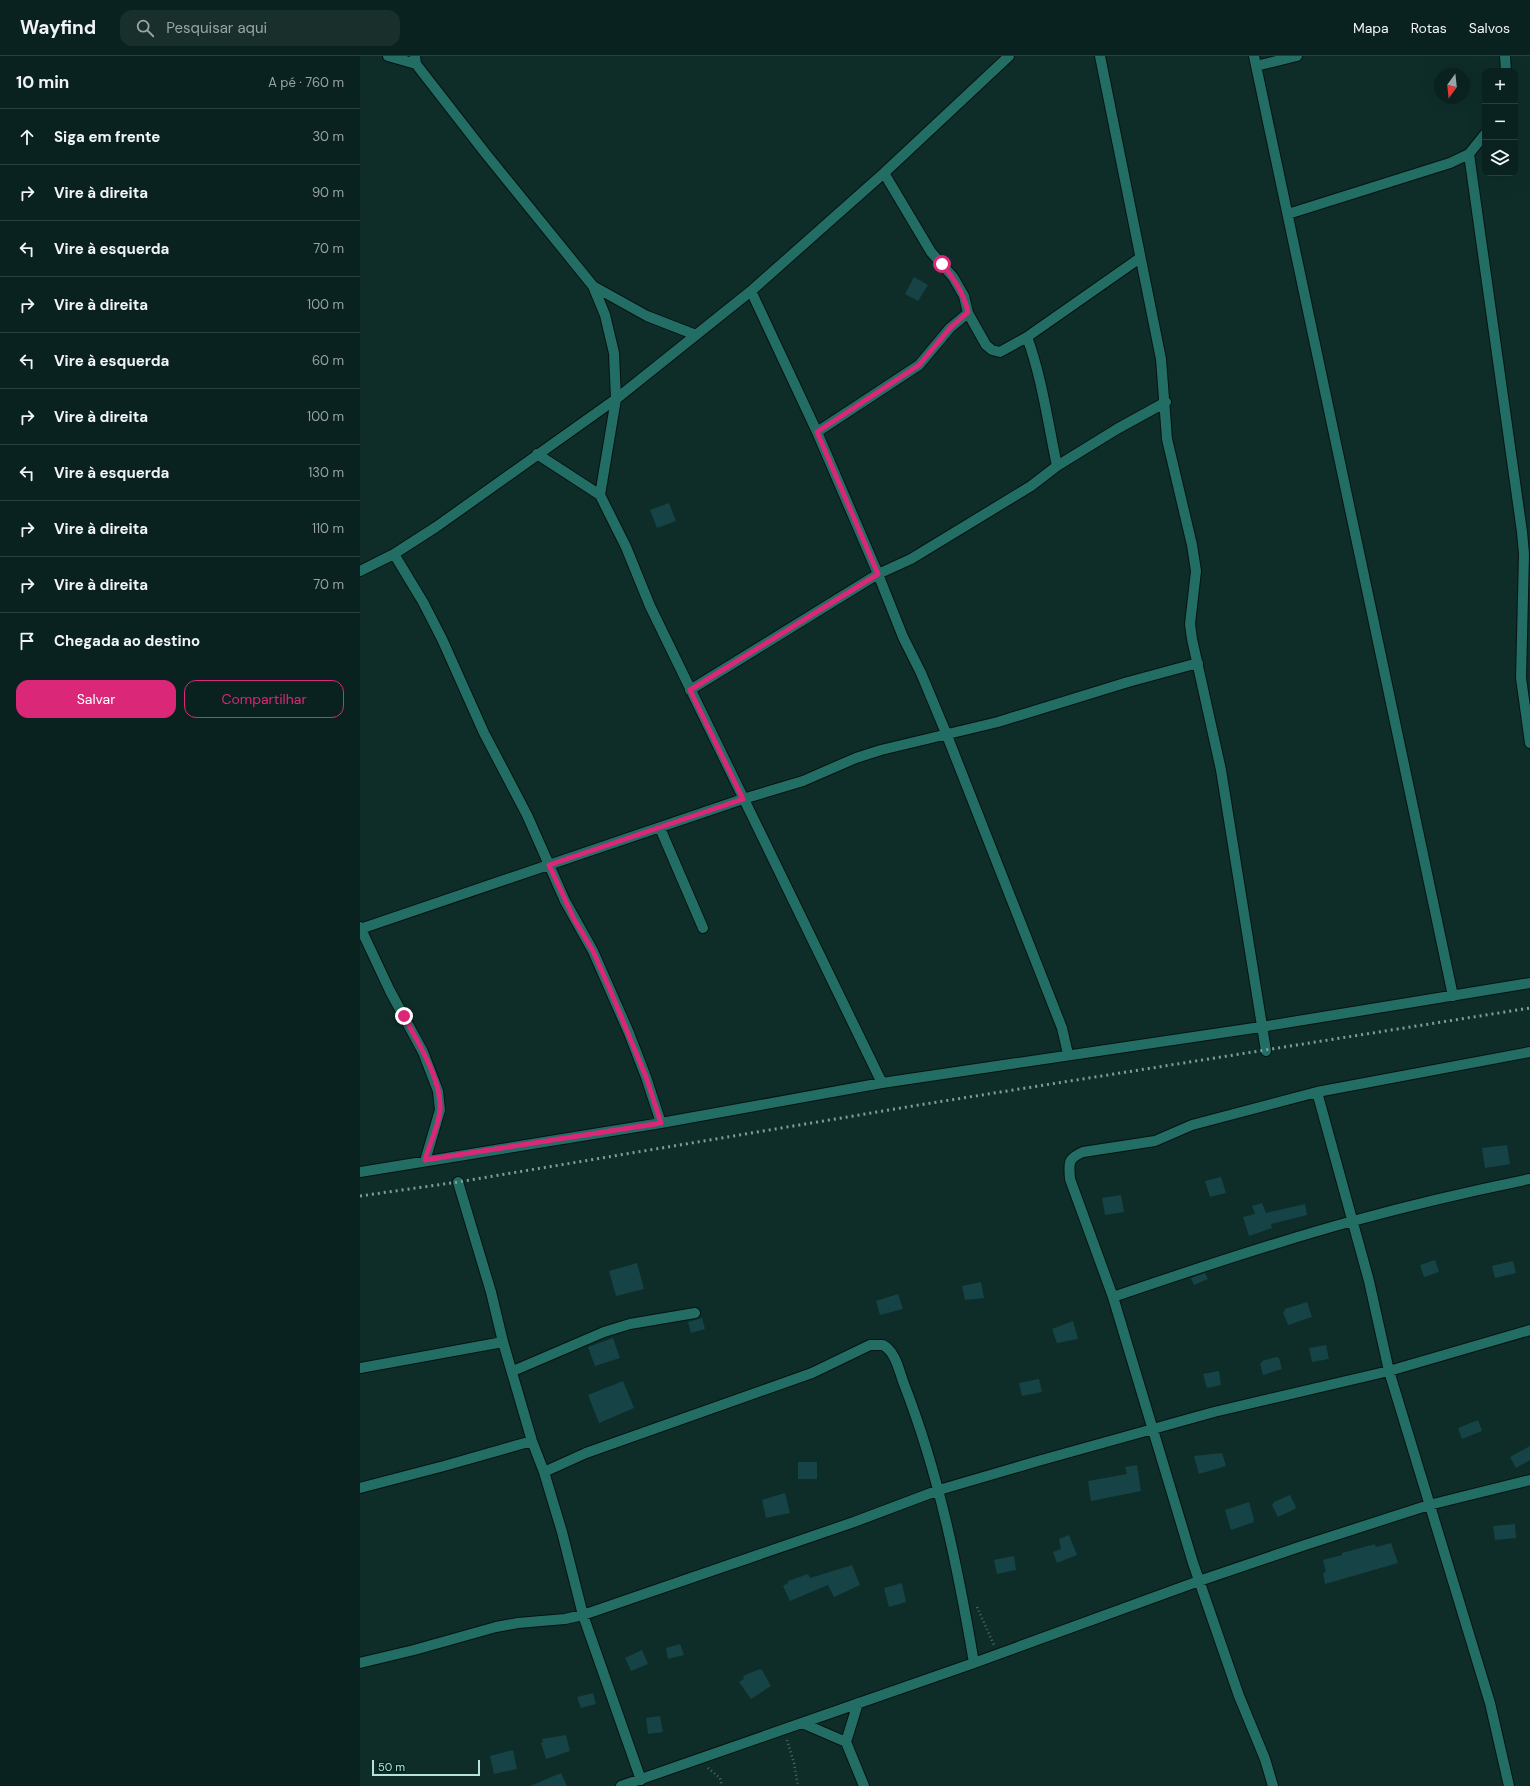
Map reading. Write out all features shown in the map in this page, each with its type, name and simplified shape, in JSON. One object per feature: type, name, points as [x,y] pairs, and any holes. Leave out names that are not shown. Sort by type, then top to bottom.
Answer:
[{"type":"street","points":[[388,56],[415,60],[594,286],[605,315],[614,353],[616,399],[600,495]]},
{"type":"street","points":[[360,571],[394,554],[436,527],[616,399],[750,291],[884,173],[1009,56]]},
{"type":"street","points":[[1100,56],[1161,359],[1166,402],[1167,439],[1192,545],[1196,571],[1190,624],[1221,770],[1266,1051]]},
{"type":"street","points":[[1298,56],[1255,61],[1453,996]]},
{"type":"street","points":[[1505,56],[1506,68]]},
{"type":"street","points":[[1288,214],[1450,163],[1469,154],[1482,138]]},
{"type":"street","points":[[1469,154],[1522,532],[1526,622],[1521,678],[1530,743]]},
{"type":"street","points":[[884,173],[932,252],[952,277],[964,296],[968,312],[986,345],[992,350],[1000,352],[1027,337],[1140,258]]},
{"type":"street","points":[[594,286],[647,316],[696,335]]},
{"type":"street","points":[[750,291],[817,432],[878,574],[903,637],[921,673],[1062,1028],[1068,1054]]},
{"type":"street","points":[[817,432],[919,365],[950,328],[968,312]]},
{"type":"street","points":[[1027,337],[1032,351],[1039,382],[1056,466]]},
{"type":"street","points":[[690,690],[878,574],[911,559],[1031,486],[1056,466],[1117,429],[1166,402]]},
{"type":"street","points":[[537,454],[600,495],[618,529],[650,606],[690,690],[882,1082]]},
{"type":"street","points":[[394,554],[423,602],[442,639],[484,733],[527,815],[571,913],[593,951],[646,1077],[661,1123]]},
{"type":"street","points":[[425,1160],[440,1110],[438,1091],[423,1052],[390,991],[360,928],[743,799],[803,781],[856,758],[881,750],[998,722],[1128,682],[1198,664]]},
{"type":"street","points":[[660,828],[703,928]]},
{"type":"street","points":[[360,1172],[425,1160],[661,1123],[882,1082],[1261,1026],[1530,983]]},
{"type":"street","points":[[1273,1786],[1259,1744],[1236,1688],[1199,1581],[1113,1297],[1070,1179],[1069,1164],[1073,1156],[1083,1152],[1155,1141],[1192,1126],[1317,1092],[1530,1052]]},
{"type":"street","points":[[1317,1092],[1369,1281],[1389,1371],[1490,1703],[1509,1786]]},
{"type":"street","points":[[1113,1297],[1235,1256],[1352,1221],[1450,1196],[1530,1179]]},
{"type":"street","points":[[458,1182],[491,1292],[503,1342],[513,1371],[532,1441],[544,1472],[583,1615],[641,1780]]},
{"type":"street","points":[[513,1371],[604,1332],[643,1322],[694,1312]]},
{"type":"street","points":[[360,1663],[518,1622],[583,1615],[854,1522],[939,1490],[1153,1429],[1275,1397],[1389,1371],[1530,1330]]},
{"type":"street","points":[[360,1368],[503,1342]]},
{"type":"street","points":[[544,1472],[586,1453],[812,1374],[870,1345],[883,1345],[892,1353],[913,1406],[939,1490],[958,1571],[974,1663]]},
{"type":"street","points":[[360,1488],[532,1441]]},
{"type":"street","points":[[621,1786],[974,1663],[1199,1581],[1429,1505],[1530,1480]]},
{"type":"street","points":[[858,1703],[846,1742],[864,1786]]},
{"type":"street","points":[[802,1723],[846,1742]]},
{"type":"path","points":[[977,1606],[999,1654]]},
{"type":"path","points":[[784,1728],[794,1763],[798,1786]]},
{"type":"path","points":[[697,1759],[720,1778],[722,1786]]},
{"type":"building","points":[[914,277],[928,285],[918,301],[905,294]]},
{"type":"building","points":[[669,503],[676,521],[657,528],[650,510]]},
{"type":"building","points":[[1507,1145],[1510,1164],[1485,1168],[1482,1148]]},
{"type":"building","points":[[1221,1177],[1226,1193],[1210,1197],[1205,1181]]},
{"type":"building","points":[[1121,1195],[1124,1212],[1105,1215],[1102,1198]]},
{"type":"building","points":[[1262,1203],[1266,1213],[1305,1204],[1307,1215],[1271,1224],[1272,1228],[1249,1236],[1243,1217],[1255,1214],[1252,1206]]},
{"type":"building","points":[[1435,1260],[1439,1272],[1424,1277],[1420,1265]]},
{"type":"building","points":[[1513,1261],[1516,1273],[1495,1278],[1492,1266]]},
{"type":"building","points":[[637,1263],[644,1289],[616,1296],[609,1271]]},
{"type":"building","points":[[1205,1273],[1208,1279],[1194,1285],[1191,1278]]},
{"type":"building","points":[[981,1282],[984,1298],[965,1300],[962,1286]]},
{"type":"building","points":[[898,1294],[903,1309],[880,1315],[876,1301]]},
{"type":"building","points":[[1307,1302],[1312,1317],[1288,1325],[1283,1312],[1285,1309]]},
{"type":"building","points":[[702,1318],[705,1329],[691,1333],[688,1322]]},
{"type":"building","points":[[1073,1321],[1078,1339],[1057,1343],[1052,1329]]},
{"type":"building","points":[[613,1338],[620,1358],[595,1366],[588,1347]]},
{"type":"building","points":[[1326,1345],[1329,1359],[1312,1362],[1309,1348]]},
{"type":"building","points":[[1276,1357],[1279,1358],[1282,1369],[1263,1375],[1260,1363]]},
{"type":"building","points":[[1219,1371],[1221,1385],[1207,1388],[1203,1374]]},
{"type":"building","points":[[1039,1379],[1042,1392],[1022,1396],[1019,1383]]},
{"type":"building","points":[[623,1381],[634,1408],[599,1423],[588,1395]]},
{"type":"building","points":[[1478,1420],[1482,1431],[1462,1439],[1458,1428]]},
{"type":"building","points":[[1530,1446],[1530,1460],[1516,1468],[1510,1457]]},
{"type":"building","points":[[1222,1453],[1226,1466],[1199,1474],[1194,1456]]},
{"type":"building","points":[[798,1462],[817,1462],[817,1479],[798,1479]]},
{"type":"building","points":[[1137,1465],[1141,1491],[1091,1501],[1088,1481],[1127,1474],[1125,1467]]},
{"type":"building","points":[[785,1493],[790,1513],[766,1518],[762,1500]]},
{"type":"building","points":[[1290,1495],[1296,1507],[1295,1509],[1278,1517],[1272,1505],[1274,1502]]},
{"type":"building","points":[[1249,1502],[1254,1522],[1231,1530],[1225,1510]]},
{"type":"building","points":[[1515,1524],[1516,1538],[1495,1540],[1493,1526]]},
{"type":"building","points":[[1069,1535],[1077,1555],[1057,1563],[1053,1552],[1061,1549],[1059,1539]]},
{"type":"building","points":[[1391,1543],[1398,1563],[1325,1584],[1323,1573],[1326,1572],[1323,1560],[1375,1544],[1376,1547]]},
{"type":"building","points":[[1014,1556],[1016,1570],[997,1574],[994,1560]]},
{"type":"building","points":[[852,1565],[860,1585],[834,1597],[828,1585],[790,1601],[783,1586],[788,1583],[788,1581],[808,1574],[810,1578]]},
{"type":"building","points":[[902,1583],[906,1602],[889,1607],[884,1588]]},
{"type":"building","points":[[680,1644],[684,1655],[668,1659],[666,1648]]},
{"type":"building","points":[[642,1650],[648,1664],[631,1671],[625,1658]]},
{"type":"building","points":[[760,1669],[771,1686],[751,1699],[739,1682],[744,1679],[743,1676]]},
{"type":"building","points":[[593,1693],[596,1704],[581,1708],[577,1697]]},
{"type":"building","points":[[660,1716],[663,1732],[648,1734],[646,1718]]},
{"type":"building","points":[[566,1735],[570,1751],[546,1759],[541,1743],[543,1742],[542,1739]]},
{"type":"building","points":[[513,1750],[517,1769],[494,1774],[490,1756]]},
{"type":"building","points":[[561,1773],[567,1786],[530,1786]]},
{"type":"railway","points":[[360,1196],[458,1182],[925,1104],[1530,1008]]},
{"type":"route","points":[[404,1016],[431,1069],[438,1091],[440,1110],[425,1160],[661,1123],[646,1077],[629,1033],[593,951],[574,919],[549,865],[743,799],[690,690],[878,574],[817,432],[919,365],[950,328],[968,312],[964,296],[942,264]]}]
